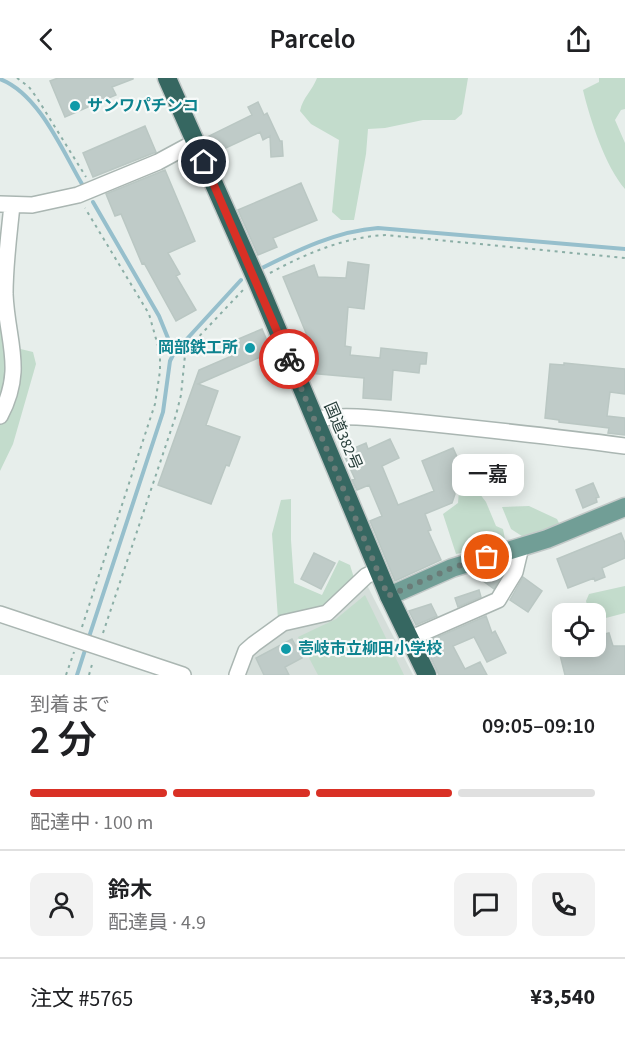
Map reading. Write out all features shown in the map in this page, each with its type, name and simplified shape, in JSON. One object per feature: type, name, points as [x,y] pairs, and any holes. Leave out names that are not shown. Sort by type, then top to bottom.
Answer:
[{"type":"highway","name":"国道382号","points":[[167,78],[257,281],[388,596],[427,675]]},
{"type":"main road","points":[[388,596],[452,568],[547,539],[625,507]]},
{"type":"street","points":[[0,416],[9,399],[14,362],[7,316],[6,205],[32,205],[94,190],[158,162],[195,142]]},
{"type":"street","points":[[315,419],[329,417],[376,419],[537,434],[625,446]]},
{"type":"street","points":[[409,639],[498,600],[515,572],[521,546]]},
{"type":"street","points":[[237,675],[246,651],[264,637],[283,623],[327,613],[366,576],[378,570]]},
{"type":"street","points":[[0,614],[183,675]]},
{"type":"path","points":[[17,78],[38,98],[94,190]]},
{"type":"path","points":[[78,195],[149,314],[160,353],[155,404],[88,643]]},
{"type":"path","points":[[66,675],[88,643],[176,415],[185,355],[190,346],[249,284],[311,253],[366,236],[386,235],[625,258]]},
{"type":"shaded area","points":[[367,585],[413,675],[241,675],[252,653],[286,627]]},
{"type":"green space","points":[[317,78],[468,78],[462,114],[455,120],[423,120],[368,129],[366,154],[354,220],[341,220],[332,212],[339,140],[311,124],[300,111]]},
{"type":"green space","points":[[599,78],[625,78],[625,109],[621,110],[615,120],[625,143],[625,189],[605,155],[583,90],[599,82]]},
{"type":"green space","points":[[0,274],[8,346],[33,352],[36,364],[13,444],[0,471]]},
{"type":"green space","points":[[473,485],[486,502],[496,526],[503,529],[505,539],[502,545],[456,554],[443,514],[458,503],[459,491]]},
{"type":"green space","points":[[291,499],[294,583],[322,595],[339,560],[350,565],[354,578],[323,609],[278,619],[272,534],[281,500]]},
{"type":"green space","points":[[529,506],[557,519],[562,529],[528,540],[511,529],[502,507]]},
{"type":"green space","points":[[625,586],[625,613],[606,618],[606,603],[586,603],[589,594]]},
{"type":"green space","points":[[365,595],[404,675],[318,675],[298,637],[336,619]]},
{"type":"building","name":"サンワパチンコ","points":[[58,78],[133,79],[112,87],[116,95],[65,117],[50,81]]},
{"type":"building","points":[[258,102],[264,115],[267,113],[282,141],[283,156],[271,157],[270,136],[263,140],[260,132],[215,153],[207,137],[252,115],[248,107]]},
{"type":"building","points":[[145,126],[156,152],[93,177],[83,153]]},
{"type":"building","points":[[165,170],[195,241],[168,253],[180,274],[176,276],[196,310],[176,321],[144,263],[142,264],[121,214],[115,216],[106,194]]},
{"type":"building","points":[[301,183],[317,220],[273,238],[277,247],[258,255],[238,210]]},
{"type":"building","points":[[348,262],[369,265],[364,309],[348,307],[345,346],[351,347],[350,355],[380,358],[381,348],[427,353],[426,364],[420,364],[419,373],[393,370],[391,400],[363,398],[364,378],[308,373],[311,345],[283,277],[314,265],[318,277],[346,278]]},
{"type":"building","points":[[262,329],[272,352],[198,384],[218,391],[206,425],[240,437],[211,504],[158,485],[199,370],[234,355],[229,343]]},
{"type":"building","points":[[564,363],[625,369],[625,394],[610,392],[607,416],[625,418],[625,435],[608,433],[609,428],[545,418],[550,364],[564,365]]},
{"type":"building","points":[[390,439],[399,458],[382,466],[398,505],[434,491],[422,461],[453,448],[468,481],[453,488],[455,494],[452,503],[425,514],[431,530],[428,531],[441,560],[395,581],[370,521],[382,516],[369,485],[357,490],[352,480],[355,479],[343,453],[366,443],[368,449]]},
{"type":"building","points":[[593,483],[599,497],[596,498],[597,502],[583,508],[576,490]]},
{"type":"building","points":[[621,533],[625,543],[625,558],[602,568],[605,577],[595,581],[594,578],[568,588],[557,559]]},
{"type":"building","points":[[314,553],[335,563],[321,589],[301,579]]},
{"type":"building","points":[[496,566],[502,574],[494,589],[476,573]]},
{"type":"building","points":[[523,577],[542,591],[528,612],[510,600]]},
{"type":"building","points":[[479,590],[481,597],[458,607],[455,598]]},
{"type":"building","points":[[431,604],[437,616],[416,625],[409,611]]},
{"type":"building","points":[[486,616],[492,633],[495,631],[506,653],[487,662],[474,637],[453,646],[465,669],[480,662],[487,675],[439,675],[424,643]]},
{"type":"building","points":[[609,633],[613,646],[625,646],[625,675],[565,675],[560,657],[606,657],[606,634]]},
{"type":"building","name":"壱岐市立柳田小学校","points":[[292,639],[302,658],[285,667],[289,675],[264,675],[256,658]]},
{"type":"waterway","points":[[0,79],[14,86],[38,110],[58,140],[82,184]]},
{"type":"waterway","points":[[93,202],[159,316],[174,353]]},
{"type":"waterway","points":[[262,268],[333,237],[378,228],[625,249]]},
{"type":"waterway","points":[[88,640],[163,412],[170,361],[174,353],[241,280]]},
{"type":"waterway","points":[[77,675],[86,647]]},
{"type":"way so far","points":[[289,359],[388,596],[452,568],[487,557]]},
{"type":"place","name":"サンワパチンコ","points":[[75,106]]},
{"type":"place","name":"岡部鉄工所","points":[[250,348]]},
{"type":"place","name":"一嘉","points":[[487,557]]},
{"type":"place","name":"壱岐市立柳田小学校","points":[[286,649]]},
{"type":"route","points":[[204,162],[289,359]]}]
